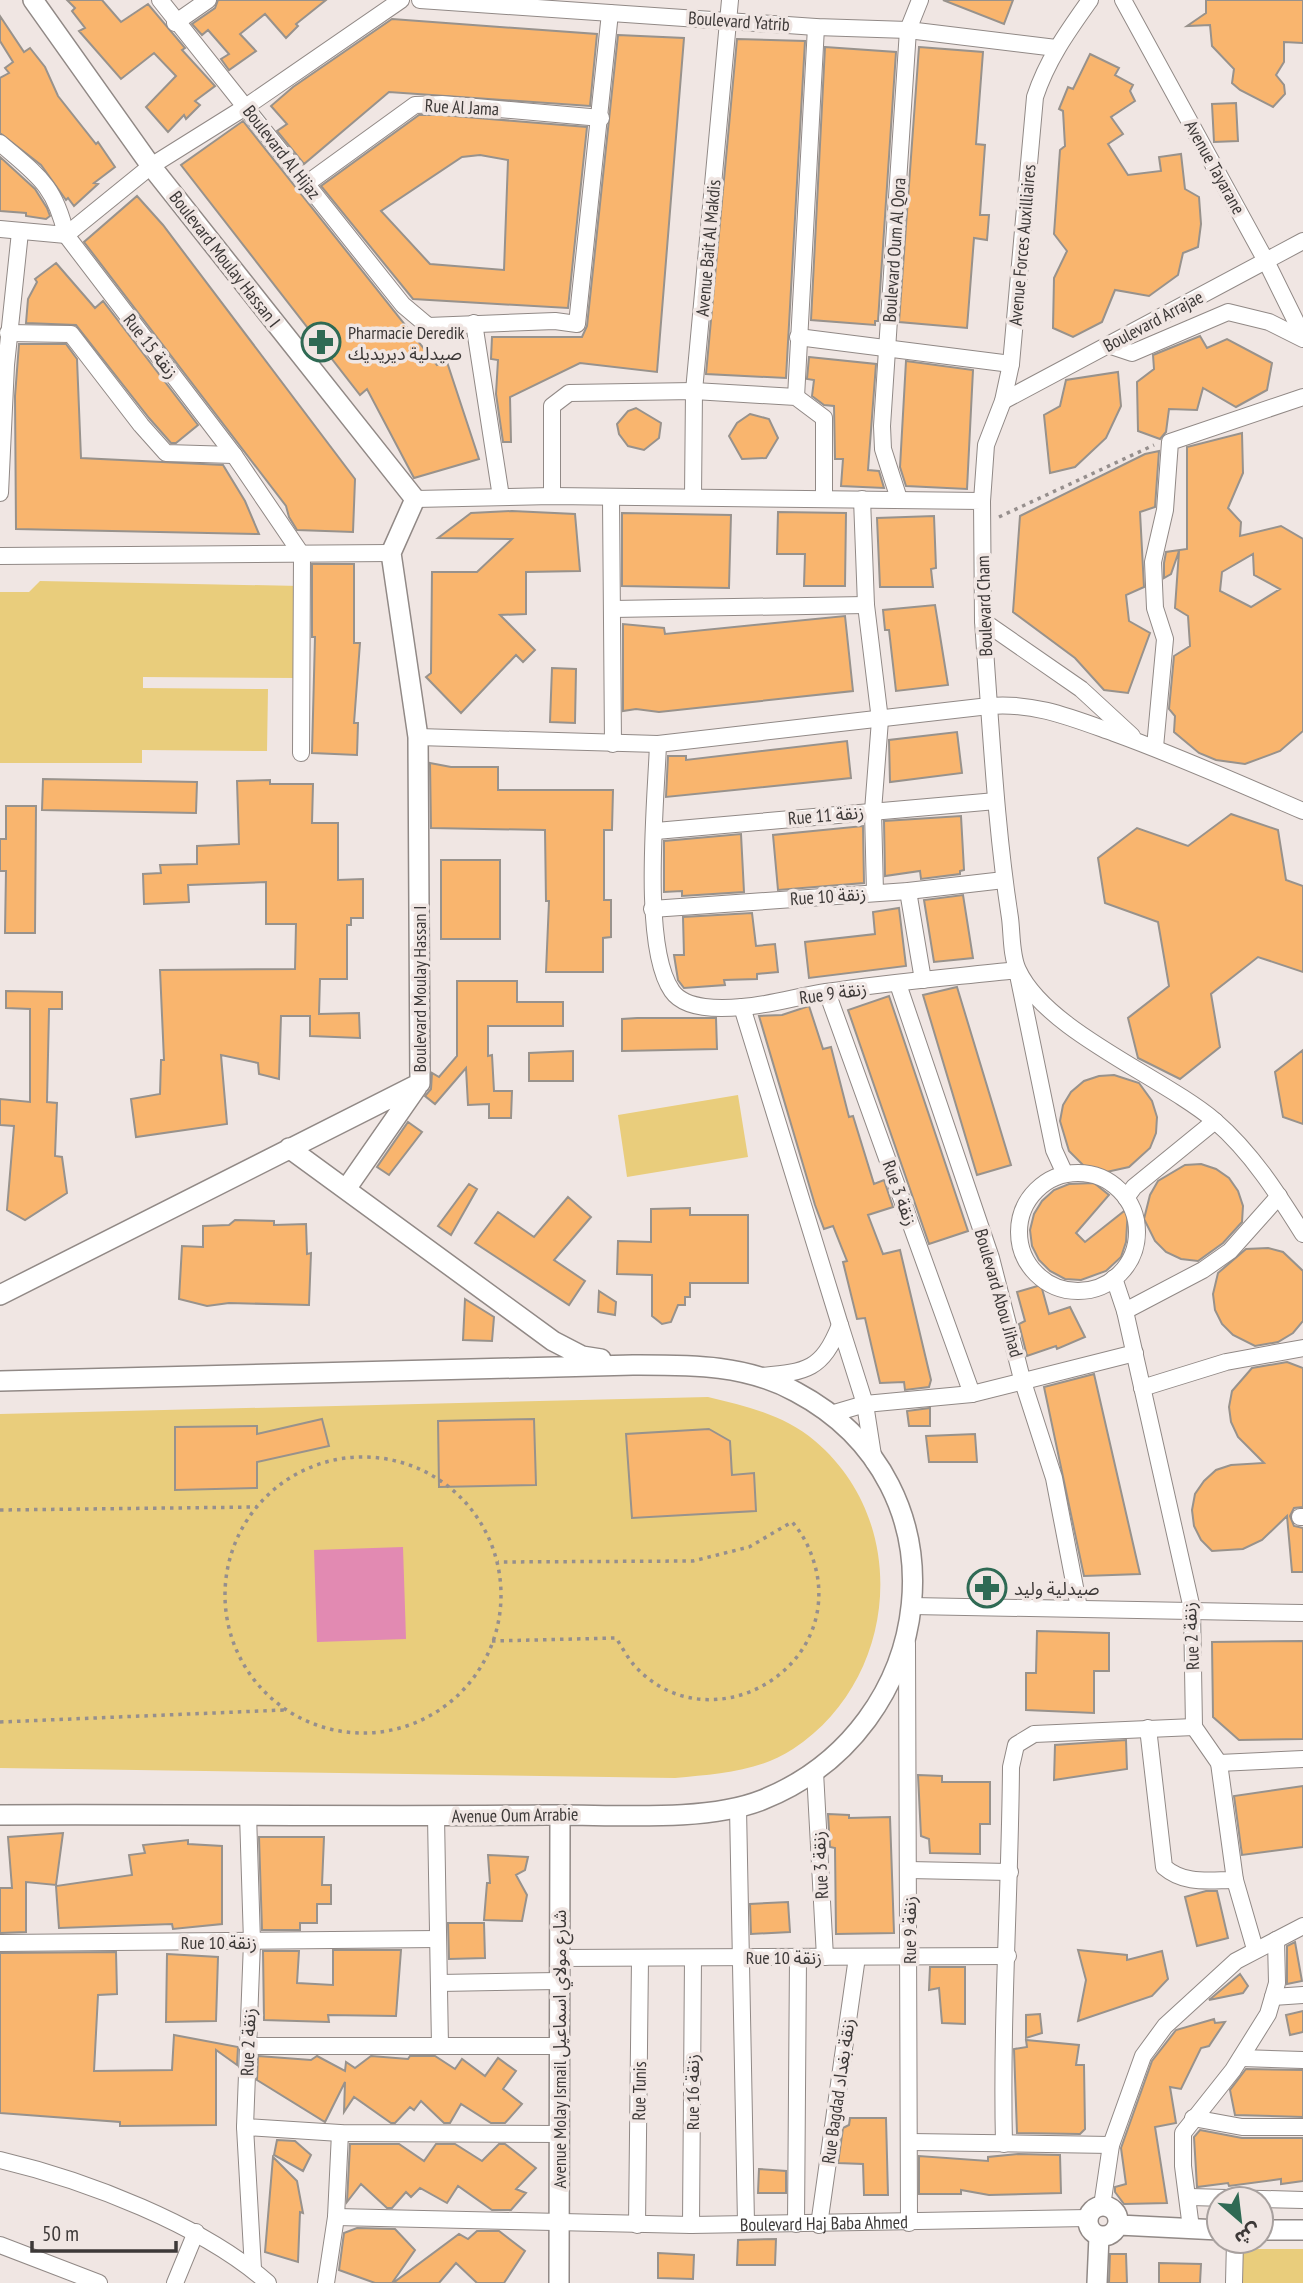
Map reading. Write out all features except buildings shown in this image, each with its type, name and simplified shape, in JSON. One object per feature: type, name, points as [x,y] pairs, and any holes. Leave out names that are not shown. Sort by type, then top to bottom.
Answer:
[{"type":"street","name":"Boulevard Moulay Hassan I","points":[[33,0],[151,166],[415,499]]},
{"type":"street","name":"Boulevard Al Hijaz","points":[[160,0],[403,305],[428,326],[555,321],[577,324],[600,118]]},
{"type":"street","points":[[176,23],[208,0]]},
{"type":"street","points":[[0,229],[66,235],[151,166],[247,106],[401,0]]},
{"type":"street","name":"Boulevard Yatrib","points":[[420,0],[816,27],[908,30],[1056,48]]},
{"type":"street","name":"Avenue Bait Al Makdis","points":[[693,496],[694,391],[730,0]]},
{"type":"street","name":"Boulevard Oum Al Qora","points":[[900,499],[883,449],[882,426],[908,30],[920,0]]},
{"type":"street","name":"Avenue Forces Auxilliaires","points":[[982,501],[985,444],[1003,401],[1011,364],[1035,97],[1042,73],[1056,48],[1090,0]]},
{"type":"street","name":"Avenue Tayarane","points":[[1123,0],[1266,261],[1303,338]]},
{"type":"street","points":[[600,118],[610,13]]},
{"type":"street","points":[[796,397],[816,27]]},
{"type":"street","name":"Rue Al Jama","points":[[306,184],[415,105],[442,104],[600,118]]},
{"type":"street","name":"Rue 15 زنقة","points":[[0,143],[46,183],[60,206],[66,235],[234,454],[302,555]]},
{"type":"street","points":[[0,493],[8,334],[20,232]]},
{"type":"street","name":"Boulevard Arrajae","points":[[1003,401],[1303,241]]},
{"type":"street","points":[[1108,345],[1132,353],[1227,312],[1269,322],[1303,338]]},
{"type":"street","points":[[474,323],[501,497]]},
{"type":"street","points":[[8,334],[71,334],[166,453],[234,454]]},
{"type":"street","points":[[798,337],[1011,364]]},
{"type":"street","points":[[552,496],[552,406],[569,393],[694,391],[796,397],[824,418],[824,498]]},
{"type":"street","points":[[1147,745],[1165,639],[1155,608],[1153,562],[1165,510],[1170,442],[1303,397]]},
{"type":"street","points":[[0,556],[391,553],[415,499],[693,496],[982,501]]},
{"type":"street","points":[[611,498],[613,744]]},
{"type":"street","points":[[862,499],[866,605],[880,720],[873,811],[875,893]]},
{"type":"street","name":"Boulevard Cham","points":[[982,501],[983,621],[1004,880],[1017,970],[1054,1150],[1065,1174]]},
{"type":"street","name":"Boulevard Moulay Hassan I","points":[[0,1295],[420,1083],[418,737],[391,553]]},
{"type":"street","points":[[301,753],[302,555]]},
{"type":"street","points":[[612,608],[866,605]]},
{"type":"street","points":[[983,621],[1081,689],[1147,745]]},
{"type":"street","points":[[418,737],[658,744],[1013,704],[1048,710],[1147,745],[1303,811]]},
{"type":"street","points":[[652,909],[658,744]]},
{"type":"street","name":"Rue 11 زنقة","points":[[656,831],[996,801]]},
{"type":"street","name":"Rue 10 زنقة","points":[[652,909],[908,891],[1004,880]]},
{"type":"street","points":[[908,891],[923,980]]},
{"type":"street","name":"Rue 9 زنقة","points":[[652,909],[663,974],[681,1001],[698,1006],[742,1007],[827,992],[1017,970]]},
{"type":"street","points":[[1017,970],[1038,997],[1063,1021],[1089,1041],[1167,1086],[1237,1142],[1279,1196],[1303,1234]]},
{"type":"street","name":"Boulevard Abou Jihad","points":[[898,984],[991,1258],[1023,1379],[1054,1478],[1079,1608]]},
{"type":"street","name":"Rue 3 زنقة","points":[[827,992],[972,1394]]},
{"type":"street","points":[[742,1007],[865,1404],[874,1462]]},
{"type":"street","points":[[346,1189],[420,1083]]},
{"type":"street","points":[[1126,1198],[1134,1187],[1214,1121]]},
{"type":"street","points":[[289,1148],[553,1341],[582,1356],[633,1365]]},
{"type":"street","points":[[1082,1173],[1099,1177],[1114,1185],[1126,1198],[1134,1214],[1137,1231],[1130,1257],[1114,1278],[1084,1290],[1059,1287],[1038,1275],[1021,1247],[1019,1228],[1028,1202],[1047,1181],[1065,1174],[1082,1173]]},
{"type":"street","points":[[1125,1311],[1203,1270],[1230,1251],[1279,1196]]},
{"type":"street","points":[[991,1258],[1021,1247]]},
{"type":"street","name":"Rue 2 زنقة","points":[[1114,1278],[1135,1353],[1192,1609],[1194,1727]]},
{"type":"street","points":[[761,1376],[796,1373],[816,1366],[830,1351],[840,1325]]},
{"type":"street","points":[[1142,1388],[1226,1362],[1303,1348]]},
{"type":"street","points":[[831,1414],[865,1404],[972,1394],[1023,1379],[1135,1353]]},
{"type":"street","points":[[0,1381],[633,1365]]},
{"type":"street","name":"Avenue Oum Arrabie","points":[[0,1815],[436,1816],[685,1813],[738,1808],[794,1786],[816,1772],[855,1738],[878,1708],[896,1674],[907,1637],[912,1602],[912,1563],[904,1527],[892,1494],[874,1462],[831,1414],[794,1391],[761,1376],[714,1367],[633,1365]]},
{"type":"street","points":[[912,1602],[1303,1613]]},
{"type":"street","name":"Rue 9 زنقة","points":[[907,1637],[909,2223]]},
{"type":"street","points":[[1004,2144],[1002,2044],[1009,1956],[1012,1768],[1016,1745],[1034,1734],[1194,1727],[1219,1763],[1236,1880],[1255,1950]]},
{"type":"street","points":[[1148,1728],[1164,1867],[1175,1876],[1191,1881],[1236,1880]]},
{"type":"street","points":[[1219,1763],[1303,1759]]},
{"type":"street","name":"Rue 3 زنقة","points":[[816,1772],[825,1957]]},
{"type":"street","points":[[738,1808],[746,2223]]},
{"type":"street","name":"Rue 2 زنقة","points":[[248,1814],[252,1942],[245,2127],[253,2269]]},
{"type":"street","name":"Avenue Molay Ismail شارع مولاي اسماعيل","points":[[559,2283],[560,1815]]},
{"type":"street","points":[[436,1816],[440,2046]]},
{"type":"street","points":[[908,1870],[1010,1872]]},
{"type":"street","points":[[1119,2225],[1111,2234],[1099,2236],[1090,2229],[1111,2145],[1143,2056],[1165,2026],[1236,1961],[1303,1926]]},
{"type":"street","name":"Rue 10 زنقة","points":[[0,1943],[438,1940]]},
{"type":"street","points":[[1191,2228],[1190,2197],[1183,2166],[1183,2133],[1241,2057],[1268,2014],[1276,1983],[1276,1940]]},
{"type":"street","name":"Rue 10 زنقة","points":[[560,1958],[1009,1956]]},
{"type":"street","points":[[796,2224],[798,1957]]},
{"type":"street","name":"Rue Bagdad زنقة بغداد","points":[[819,2225],[857,1957]]},
{"type":"street","name":"Rue Tunis","points":[[637,2225],[640,1958]]},
{"type":"street","name":"Rue 16 زنقة","points":[[691,2225],[693,1958]]},
{"type":"street","points":[[439,1983],[559,1982]]},
{"type":"street","points":[[1273,1997],[1303,1995]]},
{"type":"street","points":[[248,2046],[559,2046]]},
{"type":"street","points":[[1241,2057],[1303,2060]]},
{"type":"street","points":[[1193,2118],[1242,2127],[1303,2127]]},
{"type":"street","points":[[245,2127],[340,2133],[559,2134]]},
{"type":"street","points":[[326,2283],[336,2217],[340,2133]]},
{"type":"street","points":[[910,2142],[1111,2145]]},
{"type":"street","points":[[0,2160],[43,2170],[196,2232],[253,2269],[268,2283]]},
{"type":"street","points":[[1190,2197],[1303,2200]]},
{"type":"street","points":[[1095,2212],[1115,2211],[1119,2225]]},
{"type":"street","name":"Boulevard Haj Baba Ahmed","points":[[336,2217],[559,2224],[819,2225],[909,2223],[1095,2212]]},
{"type":"street","points":[[1119,2225],[1205,2229]]},
{"type":"street","points":[[1275,2230],[1303,2230]]},
{"type":"street","points":[[175,2283],[196,2232]]},
{"type":"street","points":[[1097,2283],[1099,2236]]},
{"type":"street","points":[[0,2245],[99,2283]]},
{"type":"street","points":[[1234,2283],[1235,2255]]},
{"type":"path","points":[[982,525],[1147,447],[1170,442]]},
{"type":"path","points":[[361,1456],[409,1463],[451,1486],[483,1523],[498,1562],[501,1616],[486,1661],[456,1699],[414,1724],[367,1734],[323,1728],[284,1710],[252,1680],[232,1642],[224,1598],[230,1555],[249,1516],[257,1507],[279,1485],[318,1464],[361,1456]]},
{"type":"path","points":[[0,1510],[257,1507]]},
{"type":"path","points":[[492,1641],[616,1638],[635,1666],[664,1688],[699,1699],[736,1698],[770,1684],[797,1660],[814,1628],[820,1591],[813,1556],[792,1522],[749,1547],[693,1561],[498,1562]]},
{"type":"path","points":[[0,1722],[284,1710]]},
{"type":"shaded area","points":[[40,581],[300,586],[297,678],[143,677],[143,688],[268,689],[267,751],[142,750],[142,763],[0,763],[0,592],[29,592]]},
{"type":"shaded area","points":[[738,1095],[748,1157],[627,1177],[618,1115]]},
{"type":"shaded area","points":[[708,1397],[778,1418],[815,1441],[846,1475],[867,1514],[878,1556],[880,1600],[872,1643],[854,1683],[828,1719],[780,1757],[736,1771],[675,1778],[0,1768],[0,1414]]},
{"type":"shaded area","points":[[403,1547],[406,1639],[317,1642],[314,1550]]},
{"type":"shaded area","points":[[1275,2249],[1303,2249],[1303,2283],[1242,2283],[1242,2255],[1275,2255]]},
{"type":"place","name":"Pharmacie Deredik صيدلية ديريديك","points":[[321,342]]},
{"type":"place","name":"صيدلية وليد","points":[[987,1588]]}]
